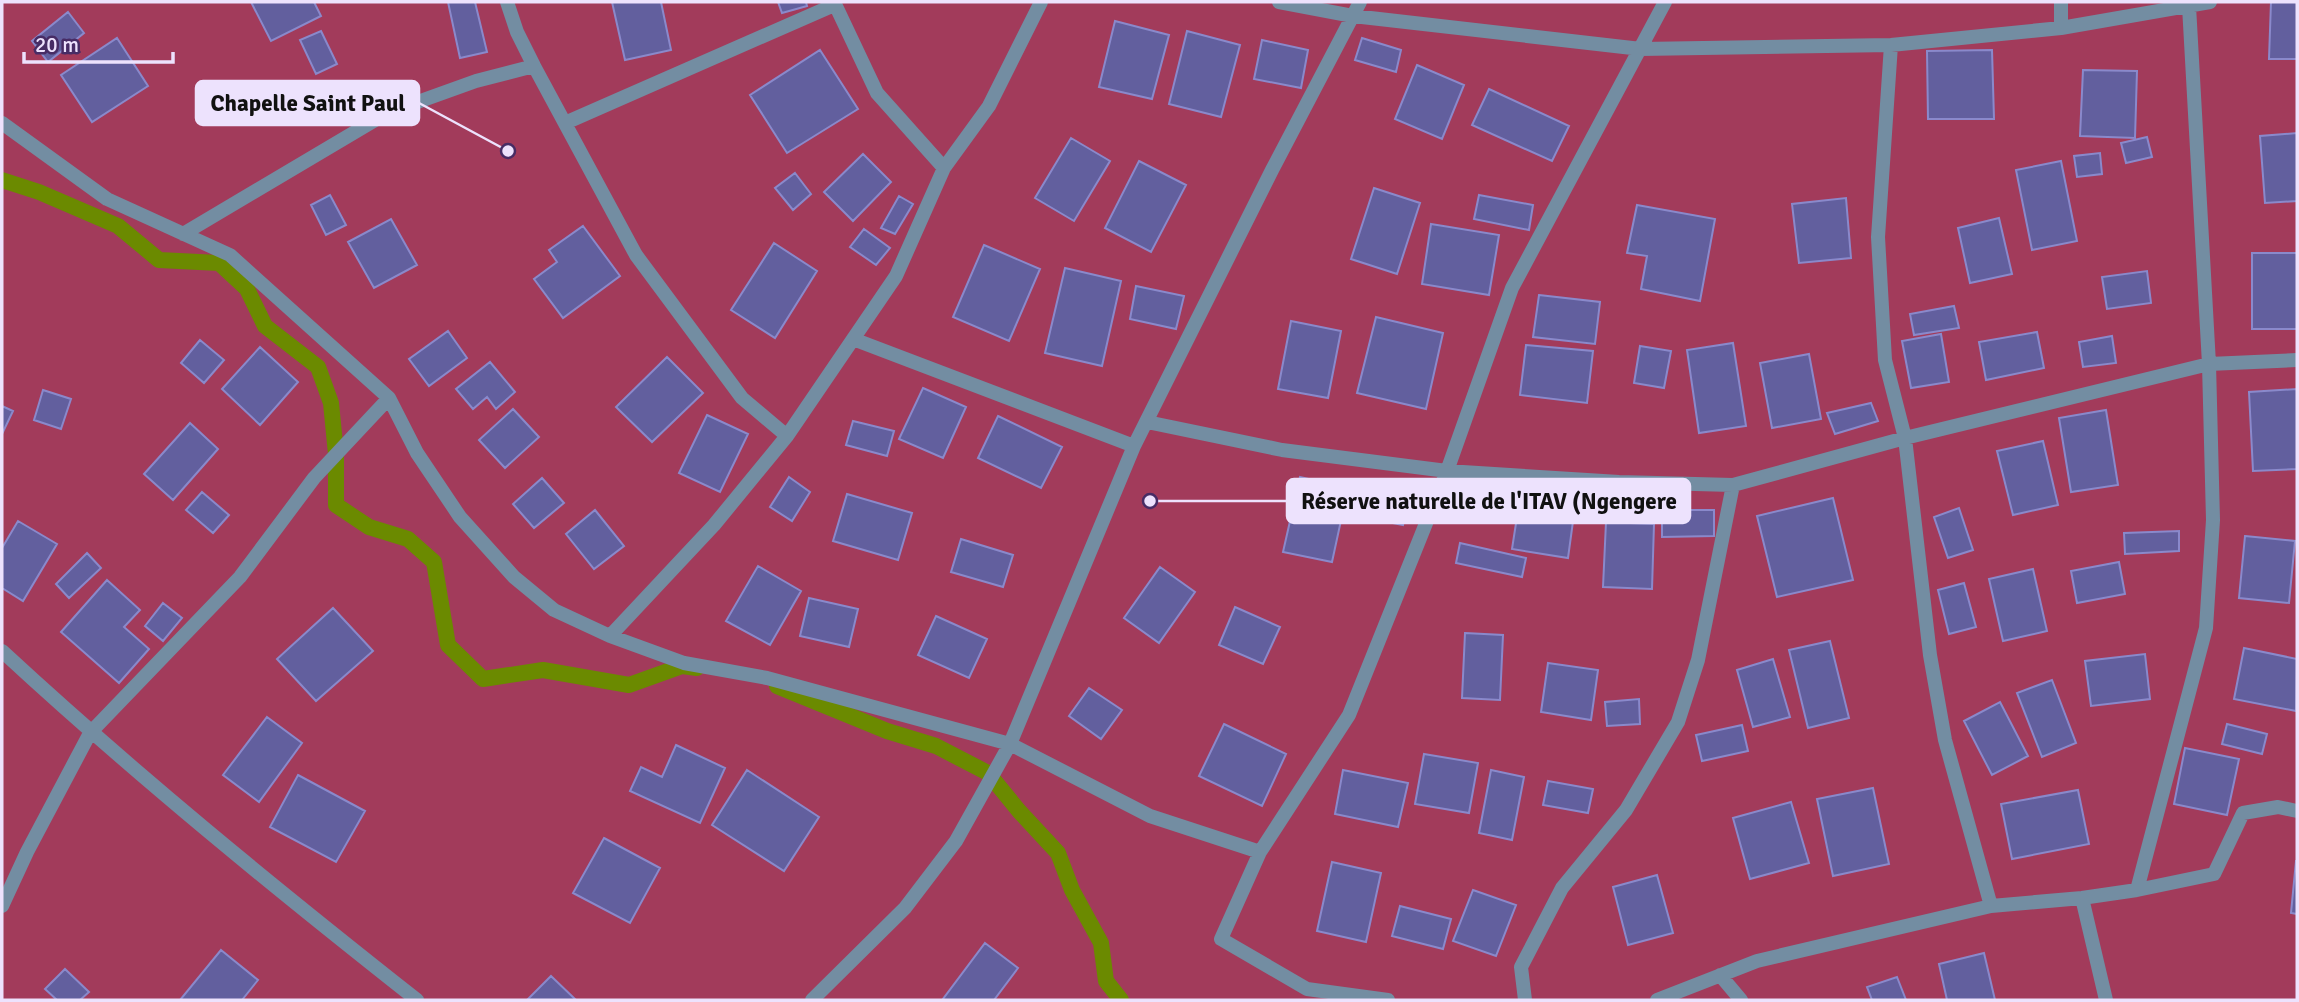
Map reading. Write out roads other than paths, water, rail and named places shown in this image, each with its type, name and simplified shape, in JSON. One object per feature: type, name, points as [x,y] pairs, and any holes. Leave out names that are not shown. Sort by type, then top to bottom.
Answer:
[{"type":"street","points":[[508,2],[517,32],[534,66],[636,255],[742,398],[787,436]]},
{"type":"street","points":[[610,636],[714,525],[787,436],[896,276],[944,168],[989,106],[1041,2]]},
{"type":"street","points":[[1279,2],[1353,16],[1641,49],[1891,45],[2061,28],[2210,2]]},
{"type":"street","points":[[812,1000],[905,908],[956,841],[1010,744],[1134,446],[1266,182],[1360,2]]},
{"type":"street","points":[[1388,1000],[1307,989],[1221,939],[1260,852],[1349,715],[1447,471],[1512,288],[1665,2]]},
{"type":"street","points":[[2061,2],[2061,28]]},
{"type":"street","points":[[565,123],[834,4],[877,93],[944,168]]},
{"type":"street","points":[[2137,890],[2206,628],[2213,520],[2209,364],[2189,6]]},
{"type":"street","points":[[1891,45],[1878,237],[1885,360],[1905,439],[1923,601],[1943,728],[1991,906]]},
{"type":"street","points":[[183,234],[387,113],[475,82],[534,66]]},
{"type":"street","points":[[2,123],[107,199],[230,255],[388,398],[417,453],[460,517],[514,578],[554,610],[610,636],[684,663],[766,678],[1010,744],[1150,816],[1260,852]]},
{"type":"street","points":[[852,339],[1134,446]]},
{"type":"street","points":[[1147,422],[1282,450],[1447,471],[1619,482],[1733,485],[1905,439],[2209,364],[2297,360]]},
{"type":"street","points":[[2,906],[27,852],[90,733],[240,577],[314,478],[388,398]]},
{"type":"street","points":[[1525,1000],[1521,967],[1562,888],[1626,810],[1678,722],[1698,660],[1733,485]]},
{"type":"street","points":[[2,651],[90,733],[286,897],[417,1000]]},
{"type":"street","points":[[1657,1000],[1757,961],[1991,906],[2082,898],[2214,874],[2243,813],[2278,807],[2297,810]]},
{"type":"street","points":[[2082,898],[2106,1000]]},
{"type":"street","points":[[1720,975],[1741,1000]]},
{"type":"waterway","points":[[2,180],[39,192],[118,226],[159,260],[219,263],[247,289],[265,326],[318,367],[331,403],[336,454],[336,505],[369,527],[408,539],[434,562],[448,645],[483,679],[543,670],[629,685],[682,666],[697,668]]},
{"type":"waterway","points":[[777,686],[887,731],[936,746],[988,773],[1058,853],[1072,890],[1101,943],[1106,981],[1121,1000]]},
{"type":"place","name":"Chapelle Saint Paul","points":[[508,151]]},
{"type":"place","name":"Réserve naturelle de l'ITAV (Ngengere","points":[[1150,501]]}]
